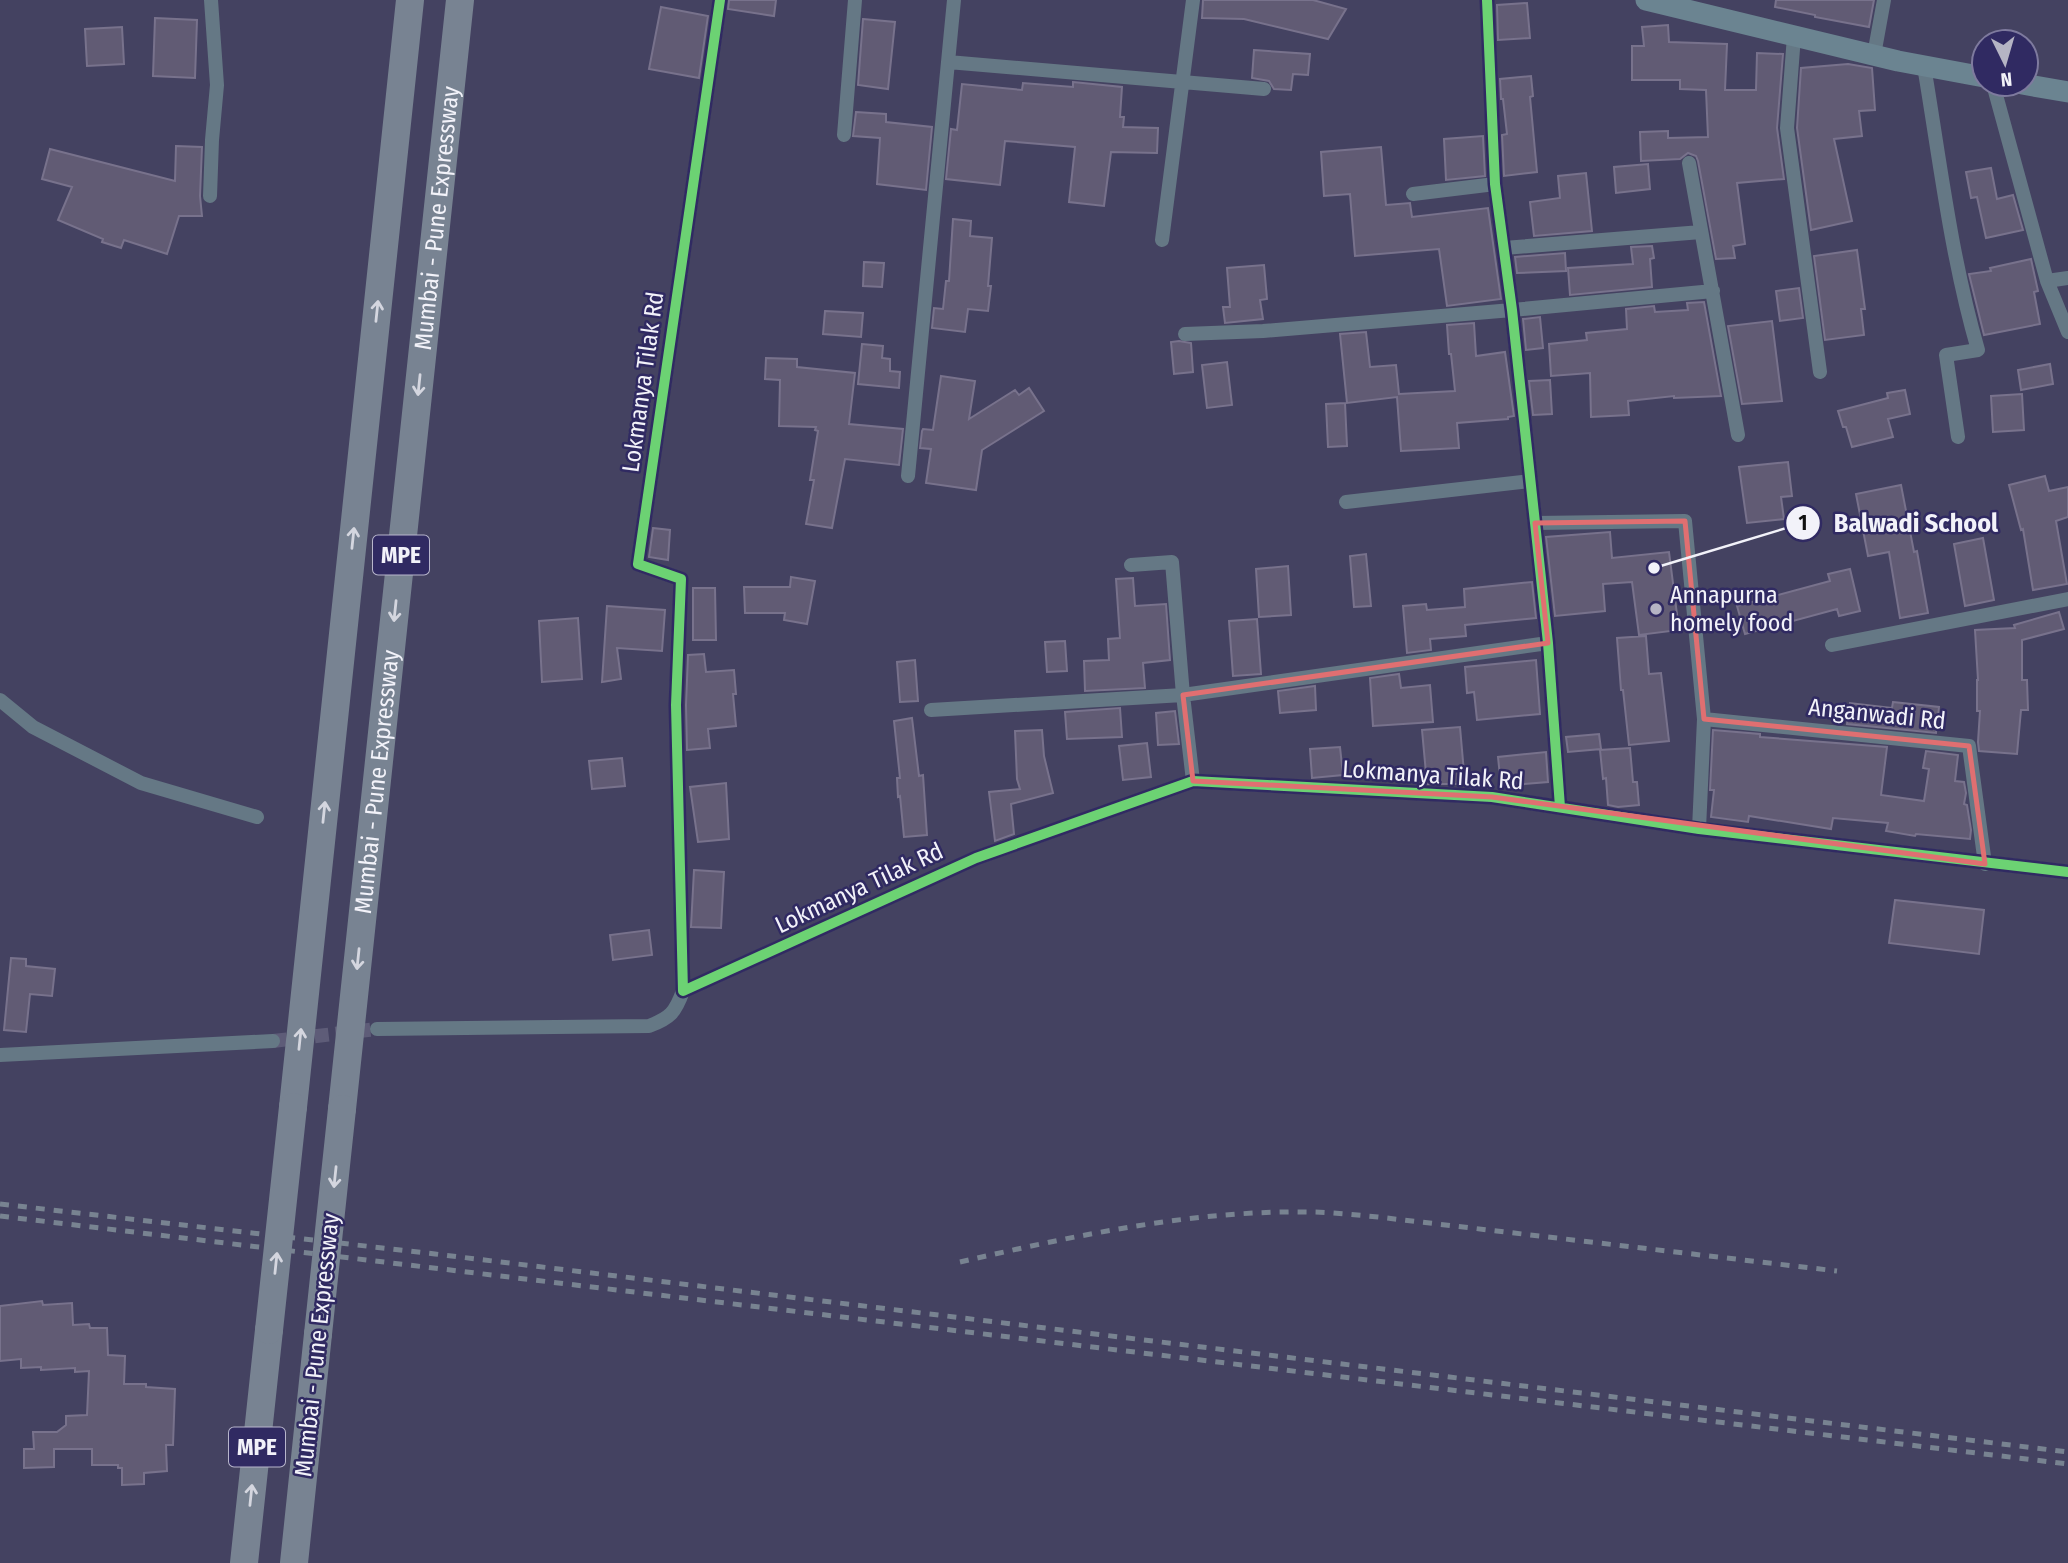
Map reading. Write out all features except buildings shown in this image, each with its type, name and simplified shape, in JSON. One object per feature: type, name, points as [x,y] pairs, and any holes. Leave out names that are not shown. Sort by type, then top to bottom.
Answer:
[{"type":"highway","name":"Mumbai - Pune Expressway","points":[[244,1563],[410,0]]},
{"type":"highway","name":"Mumbai - Pune Expressway","points":[[294,1563],[460,0]]},
{"type":"main road","points":[[1646,0],[1874,55],[1970,74]]},
{"type":"main road","points":[[2040,87],[2068,92]]},
{"type":"street","points":[[211,196],[217,85],[212,0]]},
{"type":"street","name":"Lokmanya Tilak Rd","points":[[720,0],[638,564],[681,579],[676,705],[683,991],[976,858],[1193,782],[1492,797],[1699,829],[2068,872]]},
{"type":"street","points":[[844,135],[855,0]]},
{"type":"street","points":[[908,476],[954,0]]},
{"type":"street","points":[[1162,240],[1193,0]]},
{"type":"street","points":[[1487,0],[1490,106],[1496,184],[1548,643],[1560,807]]},
{"type":"street","points":[[1874,55],[1884,0]]},
{"type":"street","points":[[1794,36],[1787,128],[1820,372]]},
{"type":"street","points":[[948,62],[1264,89]]},
{"type":"street","points":[[1924,66],[1956,262],[1966,311],[1978,350],[1946,355],[1958,437]]},
{"type":"street","points":[[1997,98],[2047,281],[2068,332]]},
{"type":"street","points":[[1689,163],[1738,435]]},
{"type":"street","points":[[1413,194],[1496,184]]},
{"type":"street","points":[[1504,248],[1701,232]]},
{"type":"street","points":[[2047,281],[2068,278]]},
{"type":"street","points":[[1185,334],[1262,331],[1713,290]]},
{"type":"street","points":[[1346,502],[1531,481]]},
{"type":"street","points":[[1535,523],[1685,521],[1704,719],[1699,829]]},
{"type":"street","points":[[1131,565],[1172,562],[1193,782]]},
{"type":"street","points":[[1832,645],[2068,599]]},
{"type":"street","points":[[931,710],[1183,695],[1548,643]]},
{"type":"street","points":[[0,700],[33,727],[141,783],[257,817]]},
{"type":"street","name":"Anganwadi Rd","points":[[1704,719],[1969,746],[1985,864]]},
{"type":"street","points":[[377,1029],[649,1026],[667,1020],[678,1006],[683,991]]},
{"type":"street","points":[[0,1055],[273,1041]]},
{"type":"highlighted area","points":[[1685,521],[1704,719],[1969,746],[1985,864],[1492,797],[1193,781],[1183,695],[1548,643],[1535,523]]},
{"type":"tunnel","points":[[273,1041],[377,1029]]},
{"type":"railway","points":[[0,1204],[435,1254],[2068,1452]]},
{"type":"railway","points":[[960,1262],[1133,1226],[1221,1215],[1309,1212],[1378,1217],[1837,1271]]},
{"type":"railway","points":[[0,1216],[2068,1464]]},
{"type":"cycle path","points":[[720,0],[638,564],[681,579],[676,705],[683,991],[976,858],[1193,781],[1492,797],[1699,829],[2068,872]]},
{"type":"cycle path","points":[[1487,0],[1495,184],[1512,310],[1548,643],[1560,807]]},
{"type":"place","name":"Balwadi School","points":[[1654,568]]},
{"type":"place","name":"Annapurna homely food","points":[[1656,609]]}]
